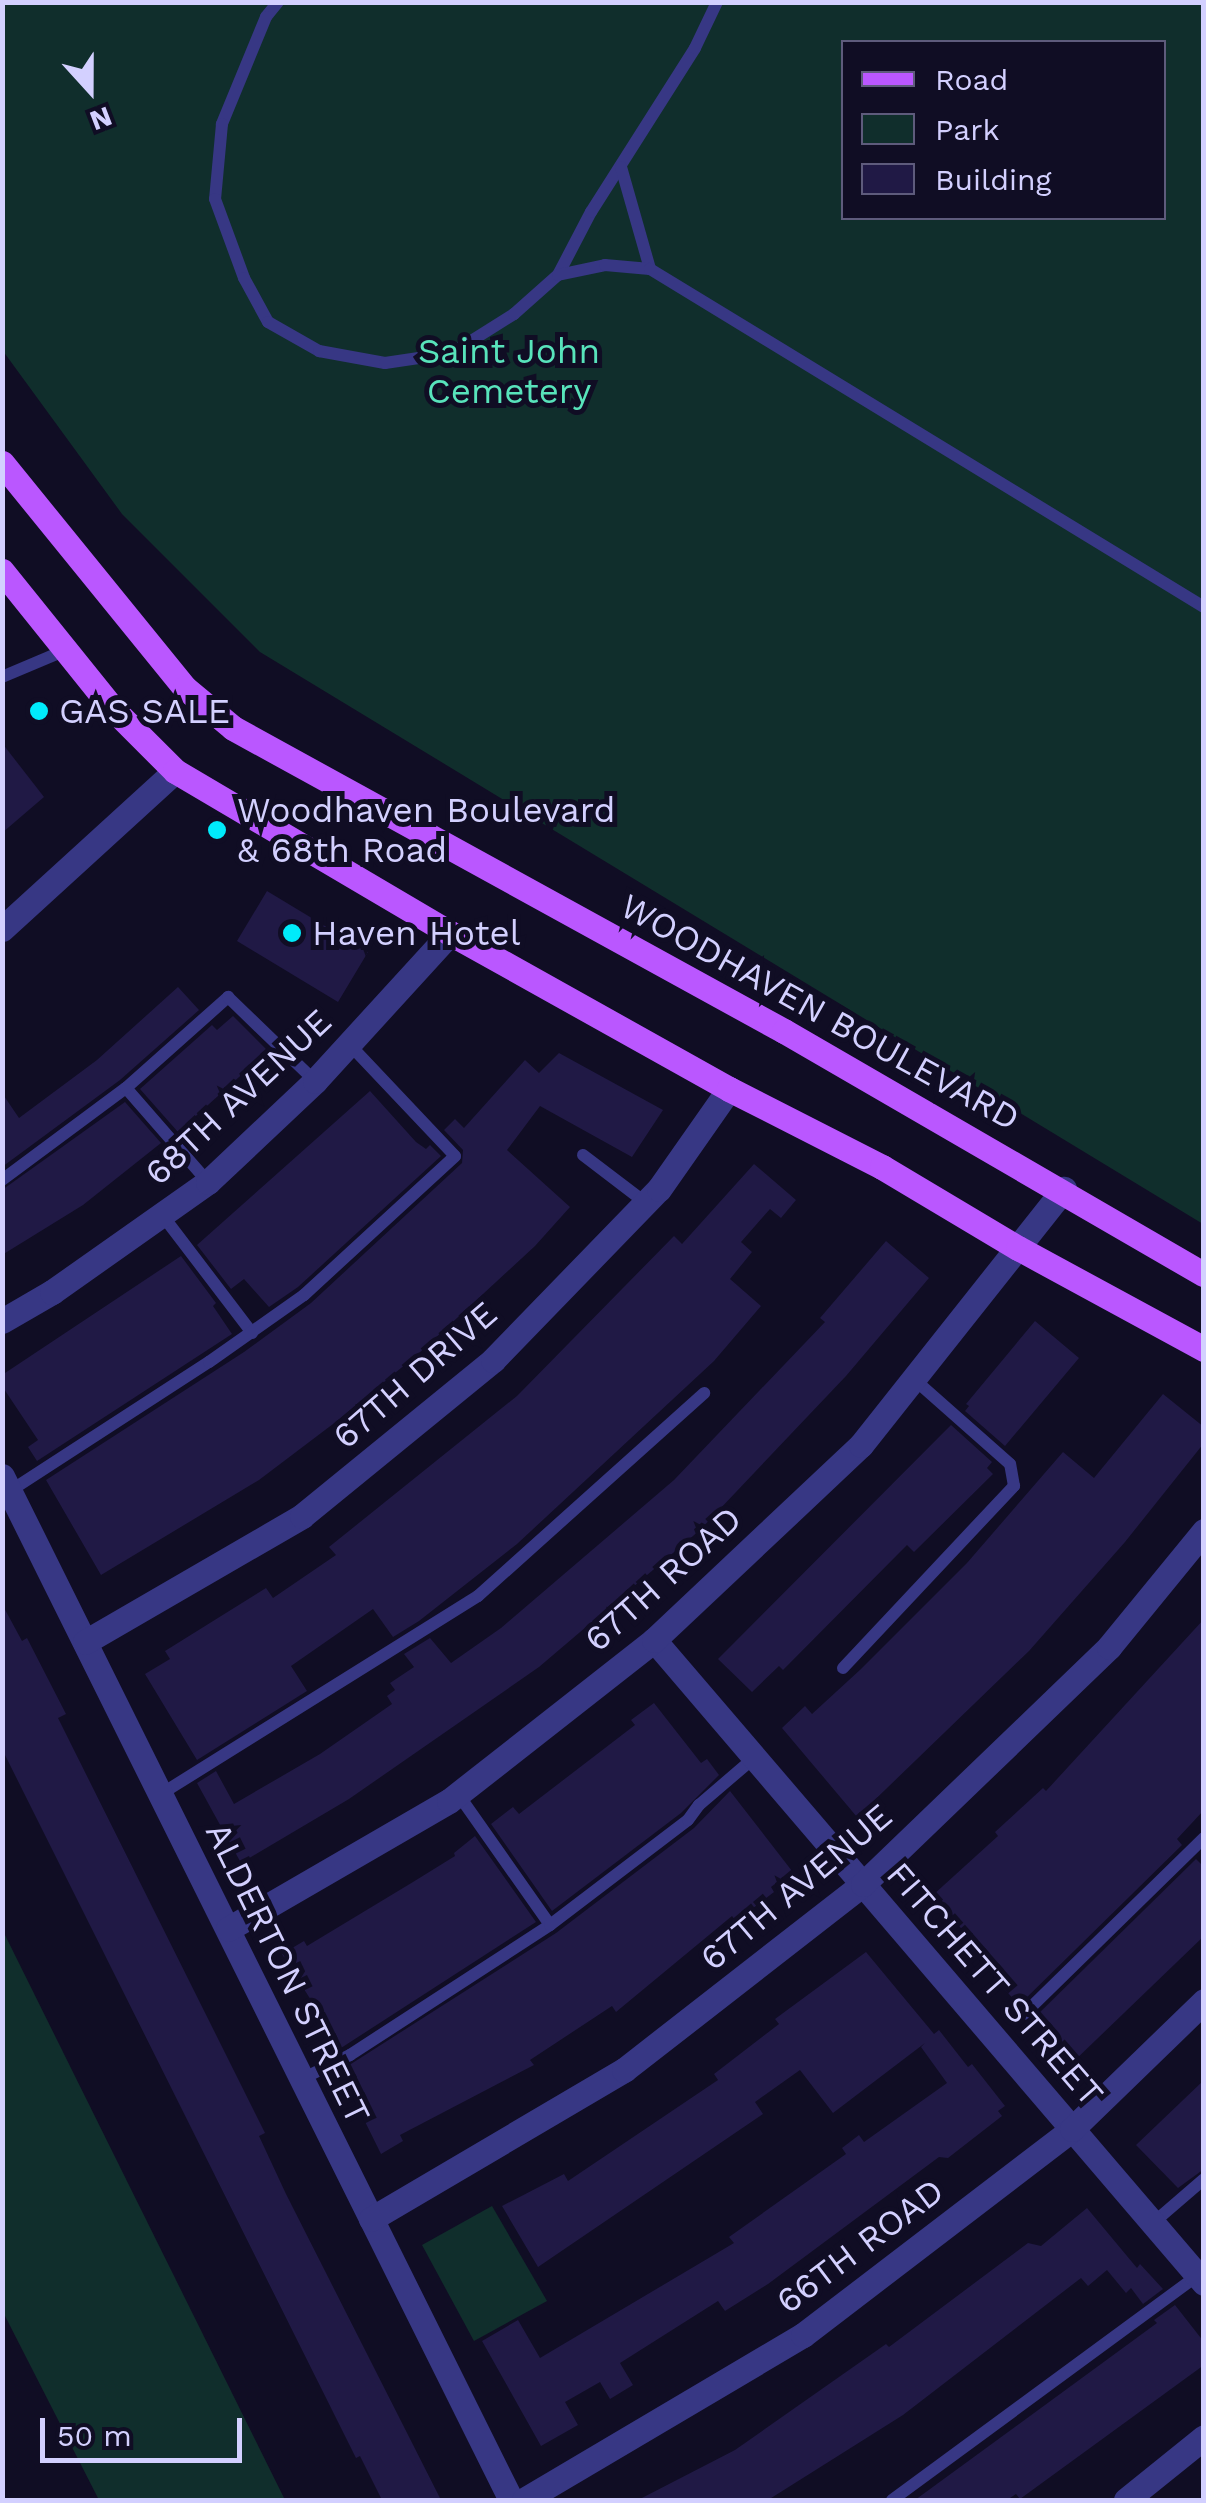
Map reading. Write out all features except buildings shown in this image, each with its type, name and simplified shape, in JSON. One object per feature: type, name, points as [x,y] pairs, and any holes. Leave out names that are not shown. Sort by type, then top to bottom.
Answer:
[{"type":"main road","name":"WOODHAVEN BOULEVARD","points":[[2,463],[184,688],[233,728],[520,883],[1064,1189],[1204,1274]]},
{"type":"main road","points":[[2,571],[112,708],[175,771],[450,933],[728,1089],[882,1167],[1018,1248],[1204,1349]]},
{"type":"street","points":[[2,930],[175,771]]},
{"type":"street","name":"68TH AVENUE","points":[[2,1322],[208,1182],[314,1081],[450,933]]},
{"type":"street","name":"67TH DRIVE","points":[[85,1642],[302,1516],[493,1360],[646,1203],[728,1089]]},
{"type":"street","name":"67TH ROAD","points":[[228,1929],[458,1794],[654,1640],[861,1446],[1064,1189]]},
{"type":"street","name":"ALDERTON STREET","points":[[6,1484],[511,2500]]},
{"type":"street","name":"67TH AVENUE","points":[[371,2219],[624,2070],[863,1884],[1109,1647],[1204,1531]]},
{"type":"street","name":"FITCHETT STREET","points":[[654,1640],[1201,2277]]},
{"type":"street","name":"66TH ROAD","points":[[524,2500],[803,2336],[1072,2129],[1204,2002]]},
{"type":"street","points":[[1126,2500],[1204,2438]]},
{"type":"lane","points":[[278,2],[266,17],[222,124],[215,199],[244,278],[268,322],[319,351],[385,364],[452,353],[514,314],[558,275],[591,212],[695,48],[717,2]]},
{"type":"lane","points":[[621,167],[650,269]]},
{"type":"lane","points":[[558,275],[605,265],[650,269],[1204,607]]},
{"type":"lane","points":[[2,677],[66,650]]},
{"type":"lane","points":[[2,1180],[126,1088],[228,997],[314,1081]]},
{"type":"lane","points":[[6,1484],[252,1334],[304,1295],[455,1156],[348,1044]]},
{"type":"lane","points":[[126,1088],[208,1182]]},
{"type":"lane","points":[[583,1155],[646,1203]]},
{"type":"lane","points":[[162,1216],[252,1334]]},
{"type":"lane","points":[[842,1668],[1014,1486],[1010,1464],[914,1378]]},
{"type":"lane","points":[[161,1794],[478,1596],[704,1393]]},
{"type":"lane","points":[[302,2079],[350,2055],[550,1925],[688,1820],[699,1805],[755,1758]]},
{"type":"lane","points":[[458,1794],[550,1925]]},
{"type":"lane","points":[[1024,2014],[1201,1847]]},
{"type":"lane","points":[[1152,2223],[1204,2179]]},
{"type":"lane","points":[[892,2500],[1201,2277]]},
{"type":"green space","name":"Saint John Cemetery","points":[[2,3],[1203,3],[1203,1224],[260,652],[122,514],[3,351]]},
{"type":"green space","points":[[3,1931],[285,2500],[99,2500],[3,2312]]},
{"type":"green space","points":[[492,2206],[547,2301],[474,2341],[422,2245]]},
{"type":"place","name":"GAS SALE","points":[[39,711]]},
{"type":"place","name":"Woodhaven Boulevard & 68th Road","points":[[217,830]]},
{"type":"place","name":"Haven Hotel","points":[[292,933]]}]
